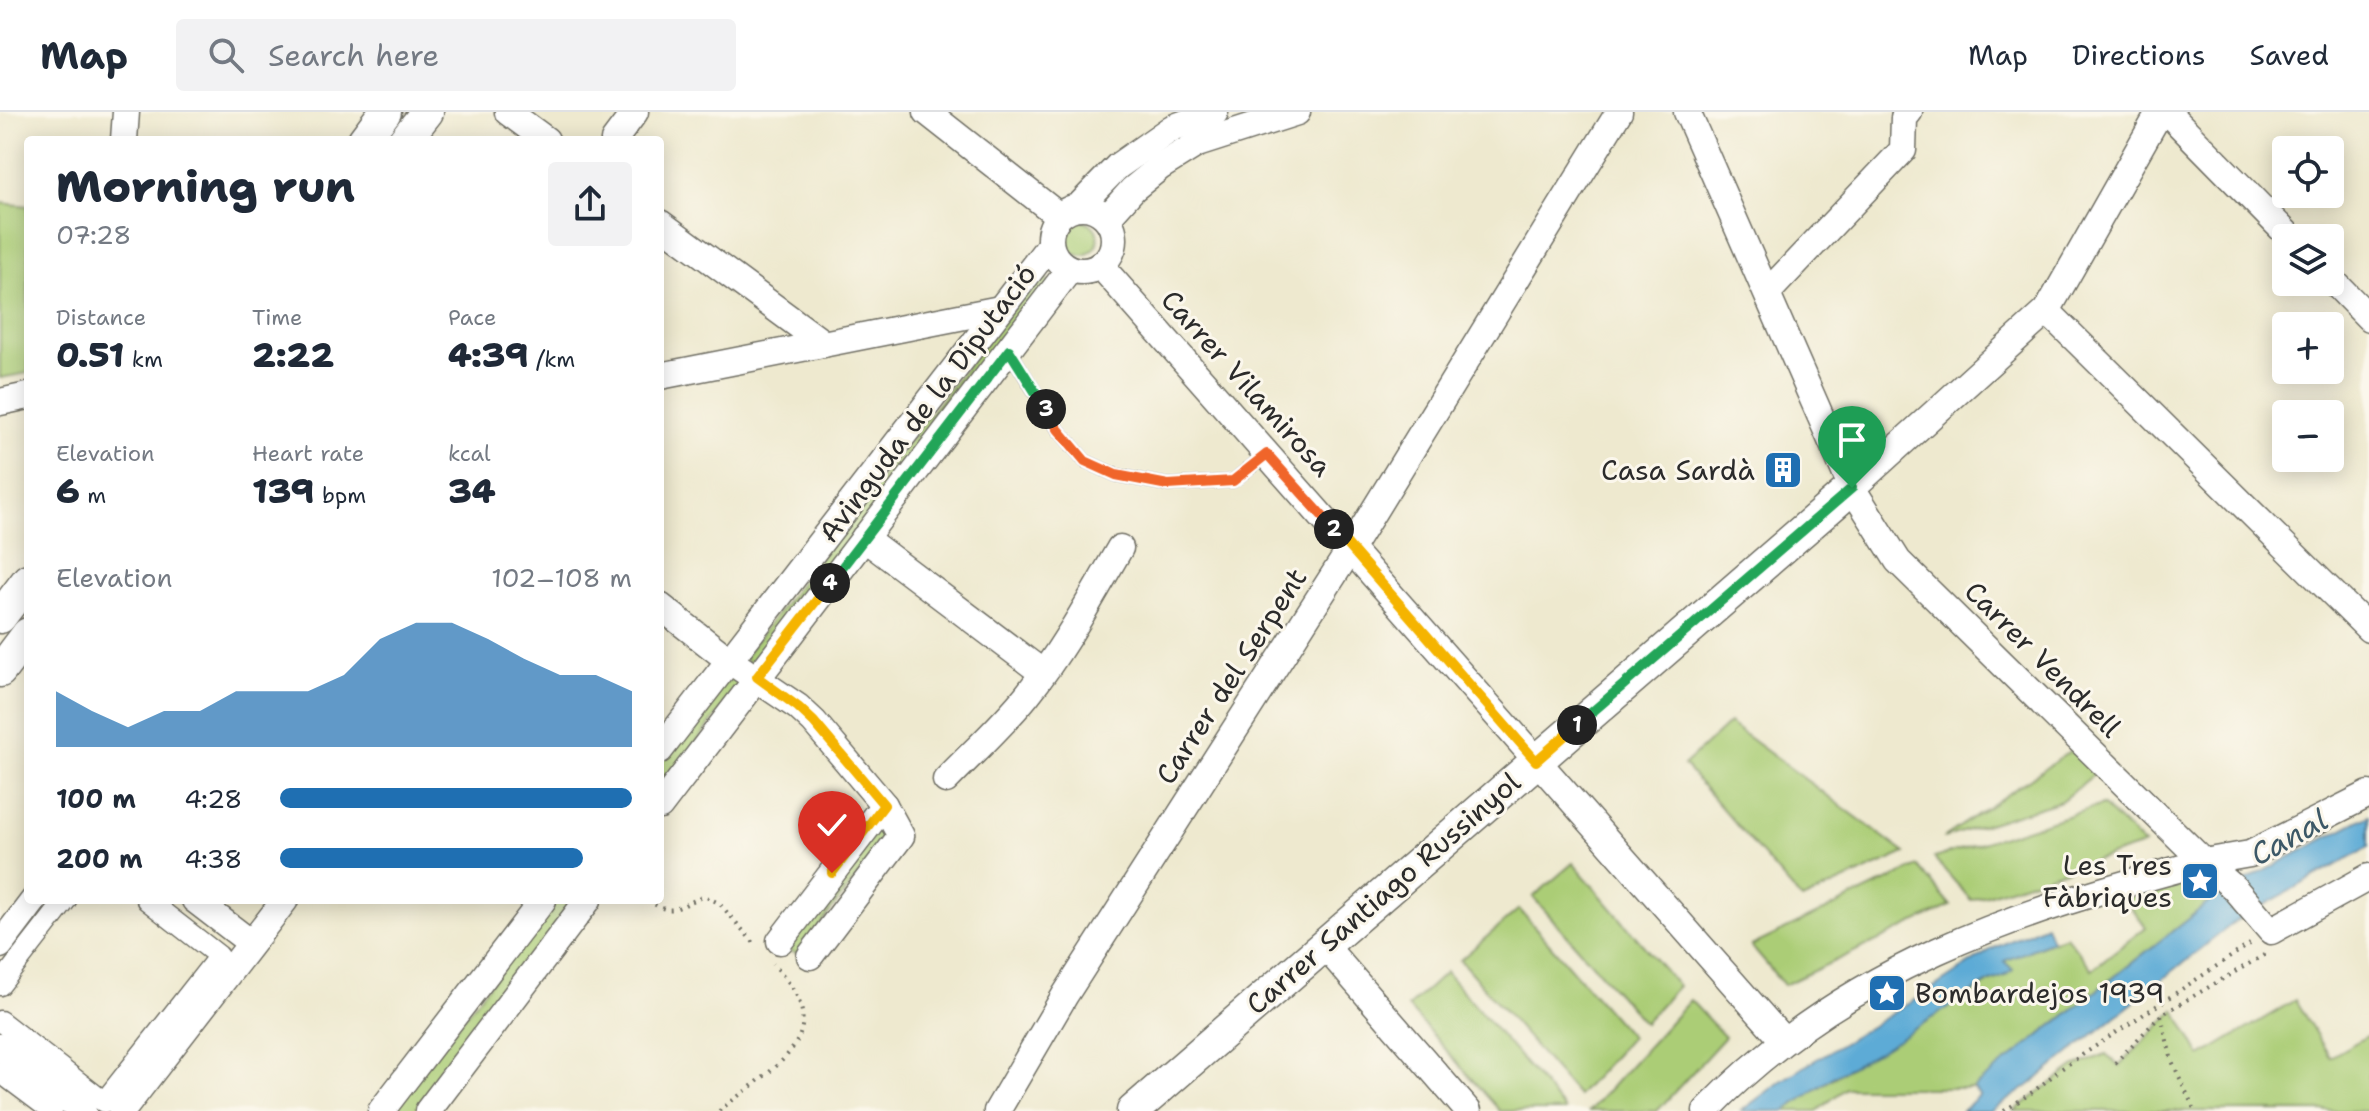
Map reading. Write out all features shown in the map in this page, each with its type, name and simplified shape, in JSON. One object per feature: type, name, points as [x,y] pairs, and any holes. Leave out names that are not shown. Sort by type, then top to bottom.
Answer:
[{"type":"street","points":[[124,136],[126,112]]},
{"type":"street","points":[[367,136],[385,112]]},
{"type":"street","points":[[408,136],[427,112]]},
{"type":"street","points":[[508,112],[541,136]]},
{"type":"street","points":[[617,136],[635,112]]},
{"type":"street","points":[[927,112],[1069,211],[1089,207],[1107,218],[1114,238],[1112,248],[1100,265],[1080,271],[1070,269],[1054,255],[1050,245],[1053,224],[1069,211],[1118,166],[1172,128],[1215,112]]},
{"type":"street","points":[[1107,218],[1133,189],[1160,167],[1197,144],[1297,112]]},
{"type":"street","name":"Carrer del Serpent","points":[[997,1111],[1065,995],[1351,548],[1619,112]]},
{"type":"street","name":"Carrer Vendrell","points":[[1687,112],[1852,488],[1898,561],[2234,888],[2271,931],[2369,877]]},
{"type":"street","points":[[1768,292],[1903,150],[1904,118],[1909,112]]},
{"type":"street","points":[[1852,488],[2047,311],[2160,112]]},
{"type":"street","points":[[2167,112],[2277,224]]},
{"type":"street","points":[[664,226],[824,344]]},
{"type":"street","name":"Avinguda de la Diputació","points":[[664,745],[1050,245]]},
{"type":"street","name":"Carrer Vilamirosa","points":[[1100,265],[1784,1041]]},
{"type":"street","name":"Avinguda de la Diputació","points":[[664,801],[1070,269]]},
{"type":"street","points":[[2344,292],[2369,318]]},
{"type":"street","points":[[664,375],[1000,309]]},
{"type":"street","points":[[2047,311],[2369,629]]},
{"type":"street","points":[[0,402],[24,397]]},
{"type":"street","name":"Carrer Santiago Russinyol","points":[[1133,1111],[1852,488]]},
{"type":"street","points":[[864,538],[1043,673]]},
{"type":"street","points":[[946,780],[1025,697],[1043,673],[1120,548]]},
{"type":"street","points":[[0,617],[24,585]]},
{"type":"street","points":[[664,609],[814,722],[884,805],[901,836],[810,956]]},
{"type":"street","points":[[0,671],[24,639]]},
{"type":"street","points":[[1706,1111],[1784,1041],[1851,994],[1921,957],[2011,920],[2091,893],[2204,862],[2250,854],[2369,794]]},
{"type":"street","points":[[769,949],[884,805]]},
{"type":"street","points":[[0,945],[31,904]]},
{"type":"street","points":[[0,985],[63,904]]},
{"type":"street","points":[[0,1021],[104,1102],[219,956],[152,904]]},
{"type":"street","points":[[200,904],[251,943]]},
{"type":"street","points":[[122,1111],[282,904]]},
{"type":"street","points":[[381,1111],[540,904]]},
{"type":"street","points":[[428,1111],[585,904]]},
{"type":"street","points":[[1324,945],[1468,1111]]},
{"type":"street","points":[[0,1047],[83,1111]]},
{"type":"street","points":[[0,1072],[52,1111]]},
{"type":"lane","points":[[1009,350],[1058,429],[1085,461],[1116,475],[1168,485],[1233,481],[1267,454]]},
{"type":"path","points":[[654,904],[676,911],[704,896],[719,903],[769,949],[799,997],[803,1009],[800,1037],[792,1051],[719,1111]]},
{"type":"path","points":[[2004,1111],[2073,1061],[2255,941]]},
{"type":"path","points":[[2115,1063],[2161,1015],[2264,955]]},
{"type":"path","points":[[2161,1015],[2172,1061],[2195,1111]]},
{"type":"green space","points":[[0,203],[24,206],[24,374],[0,378]]},
{"type":"green space","points":[[1081,221],[1093,226],[1098,238],[1093,250],[1081,255],[1069,250],[1064,238],[1069,226]]},
{"type":"green space","points":[[1039,272],[1051,283],[756,666],[743,658]]},
{"type":"green space","points":[[732,671],[744,680],[664,785],[664,759]]},
{"type":"green space","points":[[1729,723],[1905,853],[1802,900],[1684,765]]},
{"type":"green space","points":[[2072,750],[2096,773],[2061,801],[1943,838]]},
{"type":"green space","points":[[2102,805],[2144,845],[1971,900],[1934,858]]},
{"type":"green space","points":[[882,823],[888,836],[798,954],[787,950]]},
{"type":"green space","points":[[1573,863],[1678,986],[1644,1023],[1533,897]]},
{"type":"green space","points":[[1918,866],[1951,906],[1784,985],[1751,946]]},
{"type":"green space","points":[[2199,876],[2217,896],[1973,1088],[1846,1088],[1817,1111],[1785,1111],[1887,1044],[1991,981],[2005,976],[2003,961],[2066,936],[2092,969],[2146,927],[2124,899]]},
{"type":"green space","points":[[552,904],[573,904],[415,1111],[391,1111]]},
{"type":"green space","points":[[1519,909],[1631,1037],[1578,1096],[1460,960]]},
{"type":"green space","points":[[1446,972],[1564,1111],[1500,1111],[1408,1007]]},
{"type":"green space","points":[[1690,1000],[1725,1037],[1657,1111],[1589,1111]]},
{"type":"green space","points":[[2295,1000],[2330,1057],[2369,1035],[2369,1111],[2014,1111],[2074,1067],[2106,1054],[2119,1066],[2175,1010],[2201,1056]]},
{"type":"water","points":[[2369,815],[2369,847],[2237,920],[2031,1084],[1991,1111],[1962,1111],[1980,1095],[1973,1088],[2217,896]]},
{"type":"water","points":[[2046,925],[2052,941],[2004,961],[2013,970],[2005,976],[1990,981],[1836,1075],[1785,1111],[1741,1111],[1784,1079],[1992,949]]},
{"type":"place","name":"Casa Sardà","points":[[1783,470]]},
{"type":"place","name":"Les Tres Fàbriques","points":[[2200,881]]},
{"type":"place","name":"Bombardejos 1939","points":[[1887,993]]},
{"type":"route","points":[[832,873],[884,805],[814,722],[757,677],[1009,350],[1058,429],[1085,461],[1116,475],[1168,485],[1233,481],[1267,454],[1536,761],[1852,488]]},
{"type":"water label","name":"Canal","points":[[2289,837]]}]
